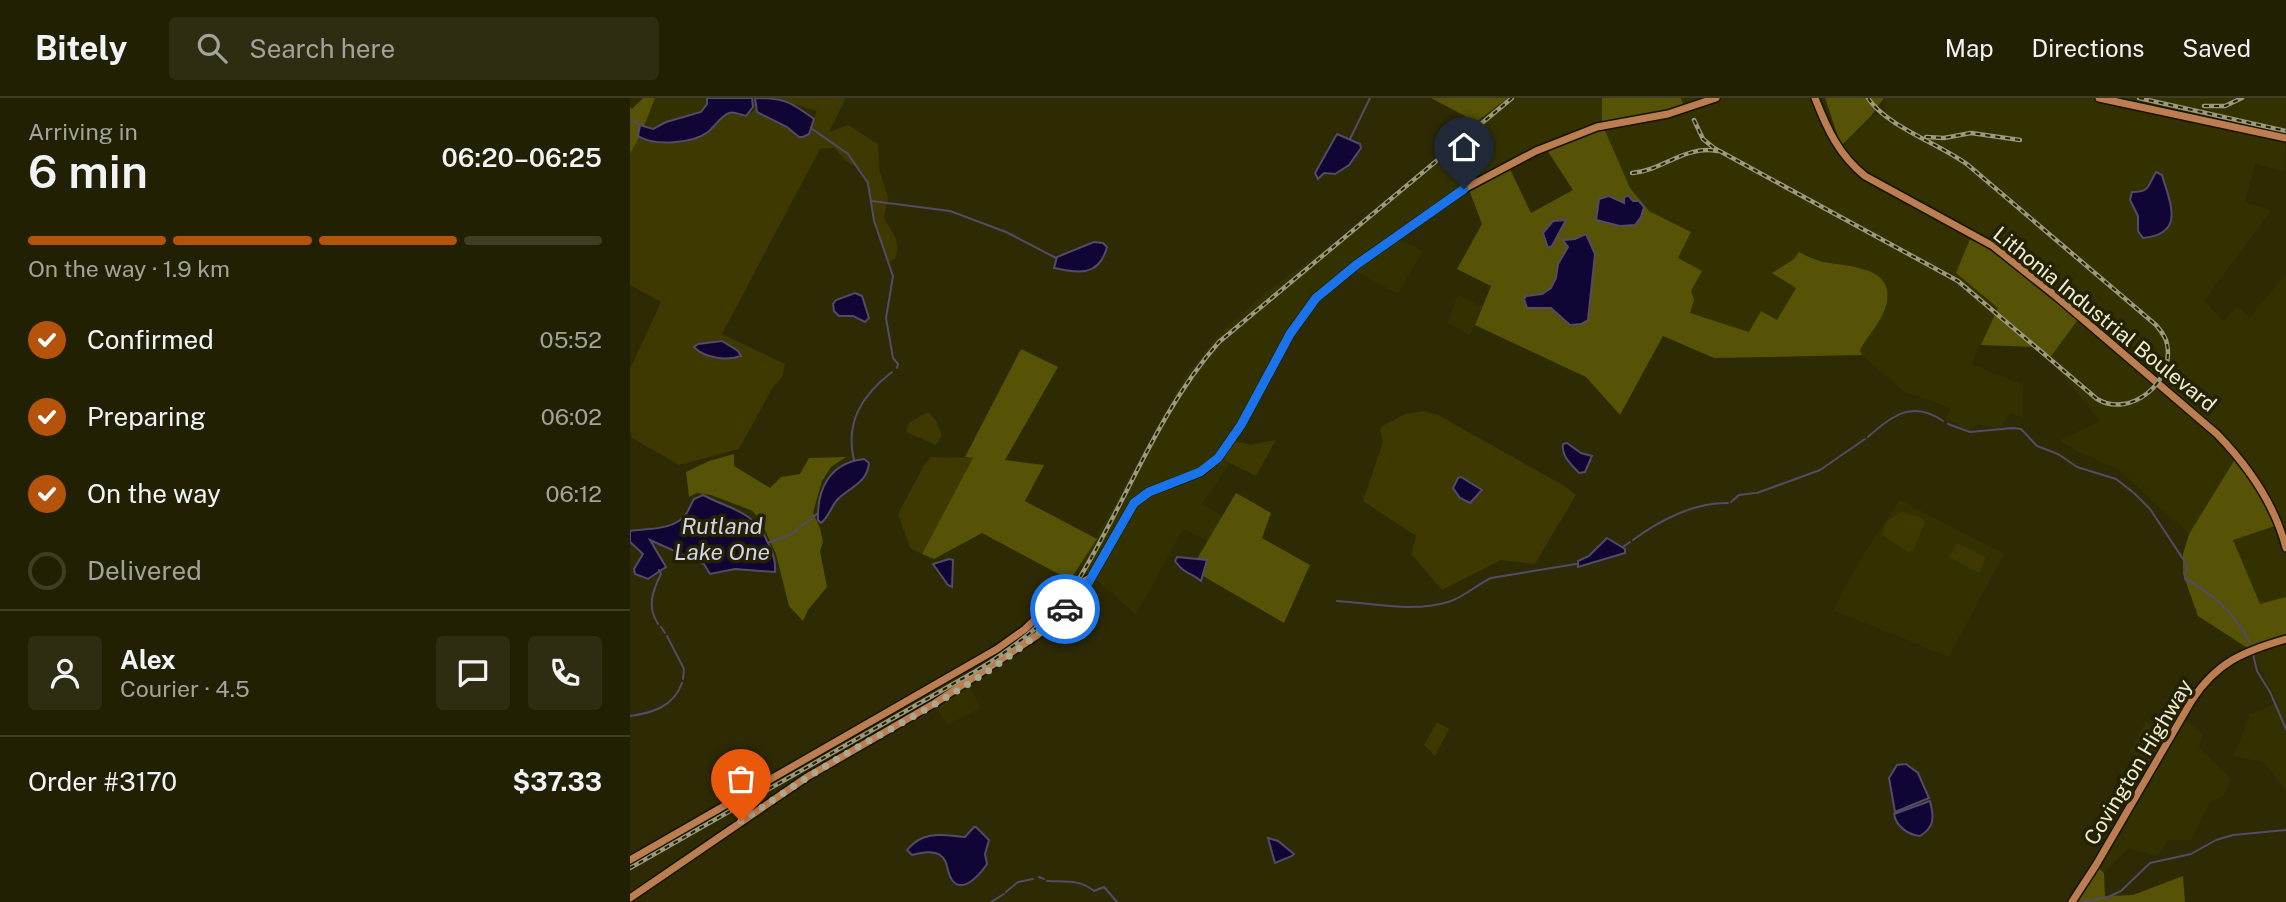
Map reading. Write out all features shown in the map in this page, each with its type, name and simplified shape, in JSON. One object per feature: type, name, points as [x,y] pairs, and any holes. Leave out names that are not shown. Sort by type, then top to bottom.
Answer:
[{"type":"main road","points":[[630,898],[807,778],[935,703],[1023,646],[1076,598],[1134,503],[1149,492],[1200,472],[1218,458],[1241,425],[1290,334],[1316,298],[1356,265],[1464,189],[1536,150],[1597,127],[1668,114],[1716,98]]},
{"type":"main road","name":"Lithonia Industrial Boulevard","points":[[1817,98],[1828,132],[1851,165],[1865,176],[1993,246],[2057,297],[2217,435],[2235,454],[2271,506],[2286,548]]},
{"type":"main road","points":[[2099,98],[2286,138]]},
{"type":"main road","points":[[630,860],[997,649],[1025,629],[1061,594],[1090,578]]},
{"type":"main road","name":"Covington Highway","points":[[2072,902],[2204,683],[2222,666],[2244,652],[2286,639]]},
{"type":"shaded area","points":[[643,98],[655,98],[630,154],[630,107],[632,109]]},
{"type":"shaded area","points":[[655,98],[708,99],[701,112],[672,123],[656,125],[641,134]]},
{"type":"shaded area","points":[[773,98],[846,98],[829,132],[848,125],[878,144],[879,169],[888,197],[884,217],[897,241],[897,252],[895,259],[889,262],[874,221],[865,176],[860,169],[846,161],[834,148],[820,149],[722,334],[785,364],[782,377],[773,387],[739,449],[679,465],[632,438],[630,431],[630,369],[661,302],[630,285],[630,154],[641,134],[739,111],[751,113],[757,107],[814,119],[817,111]]},
{"type":"shaded area","points":[[1431,98],[1508,98],[1476,122]]},
{"type":"shaded area","points":[[1508,98],[1602,98],[1602,125],[1684,108],[1681,98],[1818,98],[1841,150],[1875,115],[1886,111],[1885,98],[2286,98],[2285,172],[2255,164],[2245,202],[2271,211],[2204,301],[2223,321],[2238,306],[2250,317],[2286,274],[2286,597],[2260,605],[2233,540],[2237,457],[2189,534],[2119,470],[2077,451],[2060,440],[2100,421],[2049,359],[2080,317],[1961,261],[1956,273],[1998,308],[1972,364],[2023,385],[2023,418],[2010,413],[2000,429],[1977,424],[1971,431],[1945,418],[1951,408],[1903,391],[1862,355],[1850,266],[1822,261],[1799,252],[1794,259],[1773,272],[1796,287],[1777,321],[1761,311],[1750,332],[1689,313],[1678,258],[1691,232],[1649,211],[1630,188],[1602,126],[1545,147],[1468,187],[1399,238],[1423,251],[1398,294],[1352,269],[1309,306],[1221,458],[1230,463],[1202,504],[1223,516],[1208,541],[1183,529],[1136,615],[1081,566],[1183,379],[1223,330],[1265,293],[1350,231],[1476,122]],"holes":[[[2155,172],[2163,178],[2173,216],[2155,235],[2138,231],[2138,216],[2130,200],[2132,192],[2143,192]]]},
{"type":"shaded area","points":[[1602,98],[1681,98],[1684,108],[1603,126],[1630,188],[1649,211],[1691,232],[1678,258],[1702,271],[1691,291],[1694,300],[1690,313],[1749,332],[1761,311],[1777,320],[1796,288],[1772,273],[1794,259],[1799,252],[1821,261],[1870,272],[1879,277],[1885,285],[1888,295],[1885,309],[1860,350],[1862,355],[1714,358],[1663,336],[1620,415],[1586,377],[1475,325],[1491,286],[1457,269],[1482,224],[1468,187],[1508,165],[1531,213],[1573,190],[1545,147],[1602,126]]},
{"type":"shaded area","points":[[1825,98],[1884,98],[1871,116],[1841,146]]},
{"type":"shaded area","points":[[1973,232],[2080,317],[2049,359],[2035,347],[1981,345],[1998,308],[1956,273]]},
{"type":"shaded area","points":[[1458,295],[1482,307],[1470,336],[1447,322]]},
{"type":"shaded area","points":[[1021,349],[1058,367],[1005,460],[1044,465],[1025,501],[1097,539],[1070,580],[982,533],[934,559],[922,554],[973,458],[965,457]]},
{"type":"shaded area","points":[[1424,411],[1438,415],[1563,485],[1576,495],[1535,564],[1501,560],[1442,590],[1411,554],[1416,536],[1363,501],[1383,442],[1380,430],[1382,426],[1405,414]]},
{"type":"shaded area","points":[[928,412],[936,421],[942,435],[936,445],[906,432],[909,423]]},
{"type":"shaded area","points":[[1233,440],[1250,445],[1276,440],[1256,476],[1220,458]]},
{"type":"shaded area","points":[[734,454],[734,466],[770,488],[781,477],[800,474],[809,458],[846,457],[831,467],[822,481],[813,513],[823,542],[820,551],[827,587],[808,610],[803,621],[789,606],[776,554],[753,511],[711,495],[697,493],[689,497],[686,472],[709,461]]},
{"type":"shaded area","points":[[2237,456],[2278,525],[2233,540],[2260,604],[2286,597],[2286,640],[2252,651],[2198,616],[2183,574],[2183,554],[2189,534]]},
{"type":"shaded area","points":[[931,457],[974,458],[922,554],[910,548],[898,514]]},
{"type":"shaded area","points":[[1236,493],[1271,513],[1262,538],[1310,565],[1284,623],[1191,569]]},
{"type":"shaded area","points":[[1900,500],[2004,554],[1949,657],[1835,611],[1835,606],[1864,553]]},
{"type":"shaded area","points":[[1904,512],[1920,517],[1925,522],[1913,551],[1909,553],[1882,535],[1889,520]]},
{"type":"shaded area","points":[[1957,543],[1986,558],[1979,573],[1949,557]]},
{"type":"shaded area","points":[[2286,640],[2286,791],[2265,763],[2234,756],[2250,714],[2278,703],[2252,651]]},
{"type":"shaded area","points":[[961,669],[981,708],[948,725],[925,690]]},
{"type":"shaded area","points":[[2182,717],[2202,734],[2199,748],[2231,779],[2224,795],[2210,802],[2191,840],[2169,840],[2156,856],[2128,849],[2104,873],[2097,866],[2153,766],[2129,752],[2146,721],[2171,734]]},
{"type":"shaded area","points":[[1437,722],[1449,729],[1435,756],[1424,745]]},
{"type":"shaded area","points":[[2097,866],[2104,873],[2105,896],[2133,895],[2183,876],[2185,902],[2071,902]]},
{"type":"water","points":[[707,98],[752,98],[753,107],[746,116],[733,112],[726,114],[708,132],[693,139],[663,142],[638,136],[640,125],[653,129],[666,122],[701,112],[707,104]]},
{"type":"water","points":[[755,98],[787,102],[814,119],[809,134],[799,137],[787,127],[757,112]]},
{"type":"water","points":[[1337,134],[1360,144],[1361,148],[1349,165],[1335,174],[1324,173],[1318,179],[1315,173]]},
{"type":"water","points":[[2156,172],[2162,175],[2172,216],[2165,230],[2143,238],[2138,231],[2138,216],[2130,200],[2132,192],[2147,188]]},
{"type":"water","points":[[1628,195],[1644,207],[1635,225],[1620,226],[1596,220],[1599,199],[1609,196],[1624,203],[1624,198]]},
{"type":"water","points":[[1566,220],[1552,246],[1548,248],[1543,233],[1553,221]]},
{"type":"water","points":[[1586,234],[1595,254],[1588,320],[1570,325],[1551,308],[1527,308],[1524,299],[1526,296],[1542,294],[1551,288],[1558,264],[1568,247],[1563,240]]},
{"type":"water","points":[[1094,242],[1103,243],[1107,247],[1099,264],[1093,268],[1087,271],[1072,271],[1054,268],[1057,257]]},
{"type":"water","points":[[855,293],[862,296],[869,318],[865,322],[853,316],[839,316],[834,311],[833,304],[836,300]]},
{"type":"water","points":[[722,341],[741,356],[716,358],[694,347],[698,344]]},
{"type":"water","points":[[1567,443],[1581,453],[1592,456],[1585,472],[1579,473],[1565,456],[1563,444]]},
{"type":"water","points":[[864,459],[869,463],[865,476],[837,500],[821,523],[818,520],[818,508],[828,479],[842,466]]},
{"type":"water","points":[[1461,477],[1482,490],[1470,503],[1460,498],[1453,488]]},
{"type":"water","name":"Rutland Lake One","points":[[703,495],[741,512],[756,524],[772,551],[775,572],[735,569],[710,574],[704,564],[650,540],[666,567],[648,579],[635,574],[634,569],[643,554],[630,542],[630,531],[660,528],[675,523],[686,514],[694,499]]},
{"type":"water","points":[[1607,538],[1625,549],[1625,553],[1578,567],[1578,561],[1589,556]]},
{"type":"water","points":[[1177,557],[1207,560],[1201,581],[1179,566],[1175,561]]},
{"type":"water","points":[[953,560],[952,587],[933,564]]},
{"type":"water","points":[[1906,764],[1918,773],[1929,798],[1895,812],[1889,778],[1897,765]]},
{"type":"water","points":[[1930,801],[1931,825],[1920,836],[1907,832],[1897,822],[1894,814]]},
{"type":"water","points":[[974,827],[989,840],[985,854],[987,864],[966,884],[956,884],[952,880],[945,860],[937,853],[912,855],[907,850],[920,839],[934,835],[965,837]]},
{"type":"water","points":[[1268,838],[1278,841],[1294,854],[1275,863]]},
{"type":"waterway","points":[[1350,139],[1370,98]]},
{"type":"waterway","points":[[630,119],[640,125]]},
{"type":"waterway","points":[[811,128],[848,154],[868,183],[874,221],[893,276],[886,318],[897,368]]},
{"type":"waterway","points":[[872,201],[950,211],[1006,232],[1056,258]]},
{"type":"waterway","points":[[854,460],[852,433],[858,410],[872,390],[892,372]]},
{"type":"waterway","points":[[1868,437],[1894,417],[1912,411],[1932,415],[1943,421]]},
{"type":"waterway","points":[[1948,424],[1970,432],[2021,429],[2037,446],[2058,454],[2077,467],[2116,479],[2150,509],[2187,565],[2185,579],[2223,606],[2250,643]]},
{"type":"waterway","points":[[1757,493],[1820,470],[1865,439]]},
{"type":"waterway","points":[[1731,502],[1739,495],[1755,493]]},
{"type":"waterway","points":[[1633,540],[1654,526],[1690,509],[1728,503]]},
{"type":"waterway","points":[[768,543],[793,533],[818,513]]},
{"type":"waterway","points":[[1623,547],[1630,542]]},
{"type":"waterway","points":[[1337,601],[1407,607],[1434,605],[1459,598],[1491,578],[1576,564]]},
{"type":"waterway","points":[[658,624],[652,605],[653,593],[661,574],[659,570]]},
{"type":"waterway","points":[[661,627],[665,633]]},
{"type":"waterway","points":[[667,636],[684,669],[683,679]]},
{"type":"waterway","points":[[2253,654],[2257,671],[2270,692],[2286,729]]},
{"type":"waterway","points":[[630,716],[662,707],[674,697],[682,683]]},
{"type":"waterway","points":[[2082,902],[2108,897],[2121,891],[2150,863],[2191,854],[2216,840],[2233,835],[2286,830]]},
{"type":"waterway","points":[[1039,877],[1044,879]]},
{"type":"waterway","points":[[1006,892],[1018,882],[1033,879]]},
{"type":"waterway","points":[[1047,881],[1077,883],[1094,891],[1104,887],[1117,902]]},
{"type":"waterway","points":[[991,902],[1004,894]]},
{"type":"railway","points":[[630,868],[976,671],[1031,632],[1056,609],[1077,582],[1160,428],[1197,369],[1219,342],[1512,98]]},
{"type":"railway","points":[[1694,120],[1703,139],[1714,148],[1958,281],[2097,399],[2110,404],[2123,404],[2148,393],[2164,371],[2168,358],[2166,339],[2156,325],[1968,165],[1900,126],[1876,108],[1868,98]]},
{"type":"railway","points":[[2139,98],[2286,131]]},
{"type":"railway","points":[[2204,106],[2225,106],[2242,98]]},
{"type":"railway","points":[[1926,137],[1944,138],[1971,133],[2020,140]]},
{"type":"railway","points":[[1632,173],[1694,152],[1717,151]]},
{"type":"way so far","points":[[741,821],[807,778],[982,673],[1032,640],[1065,609]]},
{"type":"route","points":[[1065,609],[1087,585],[1134,503],[1149,492],[1200,472],[1218,458],[1241,425],[1290,334],[1316,298],[1356,265],[1464,189]]}]
